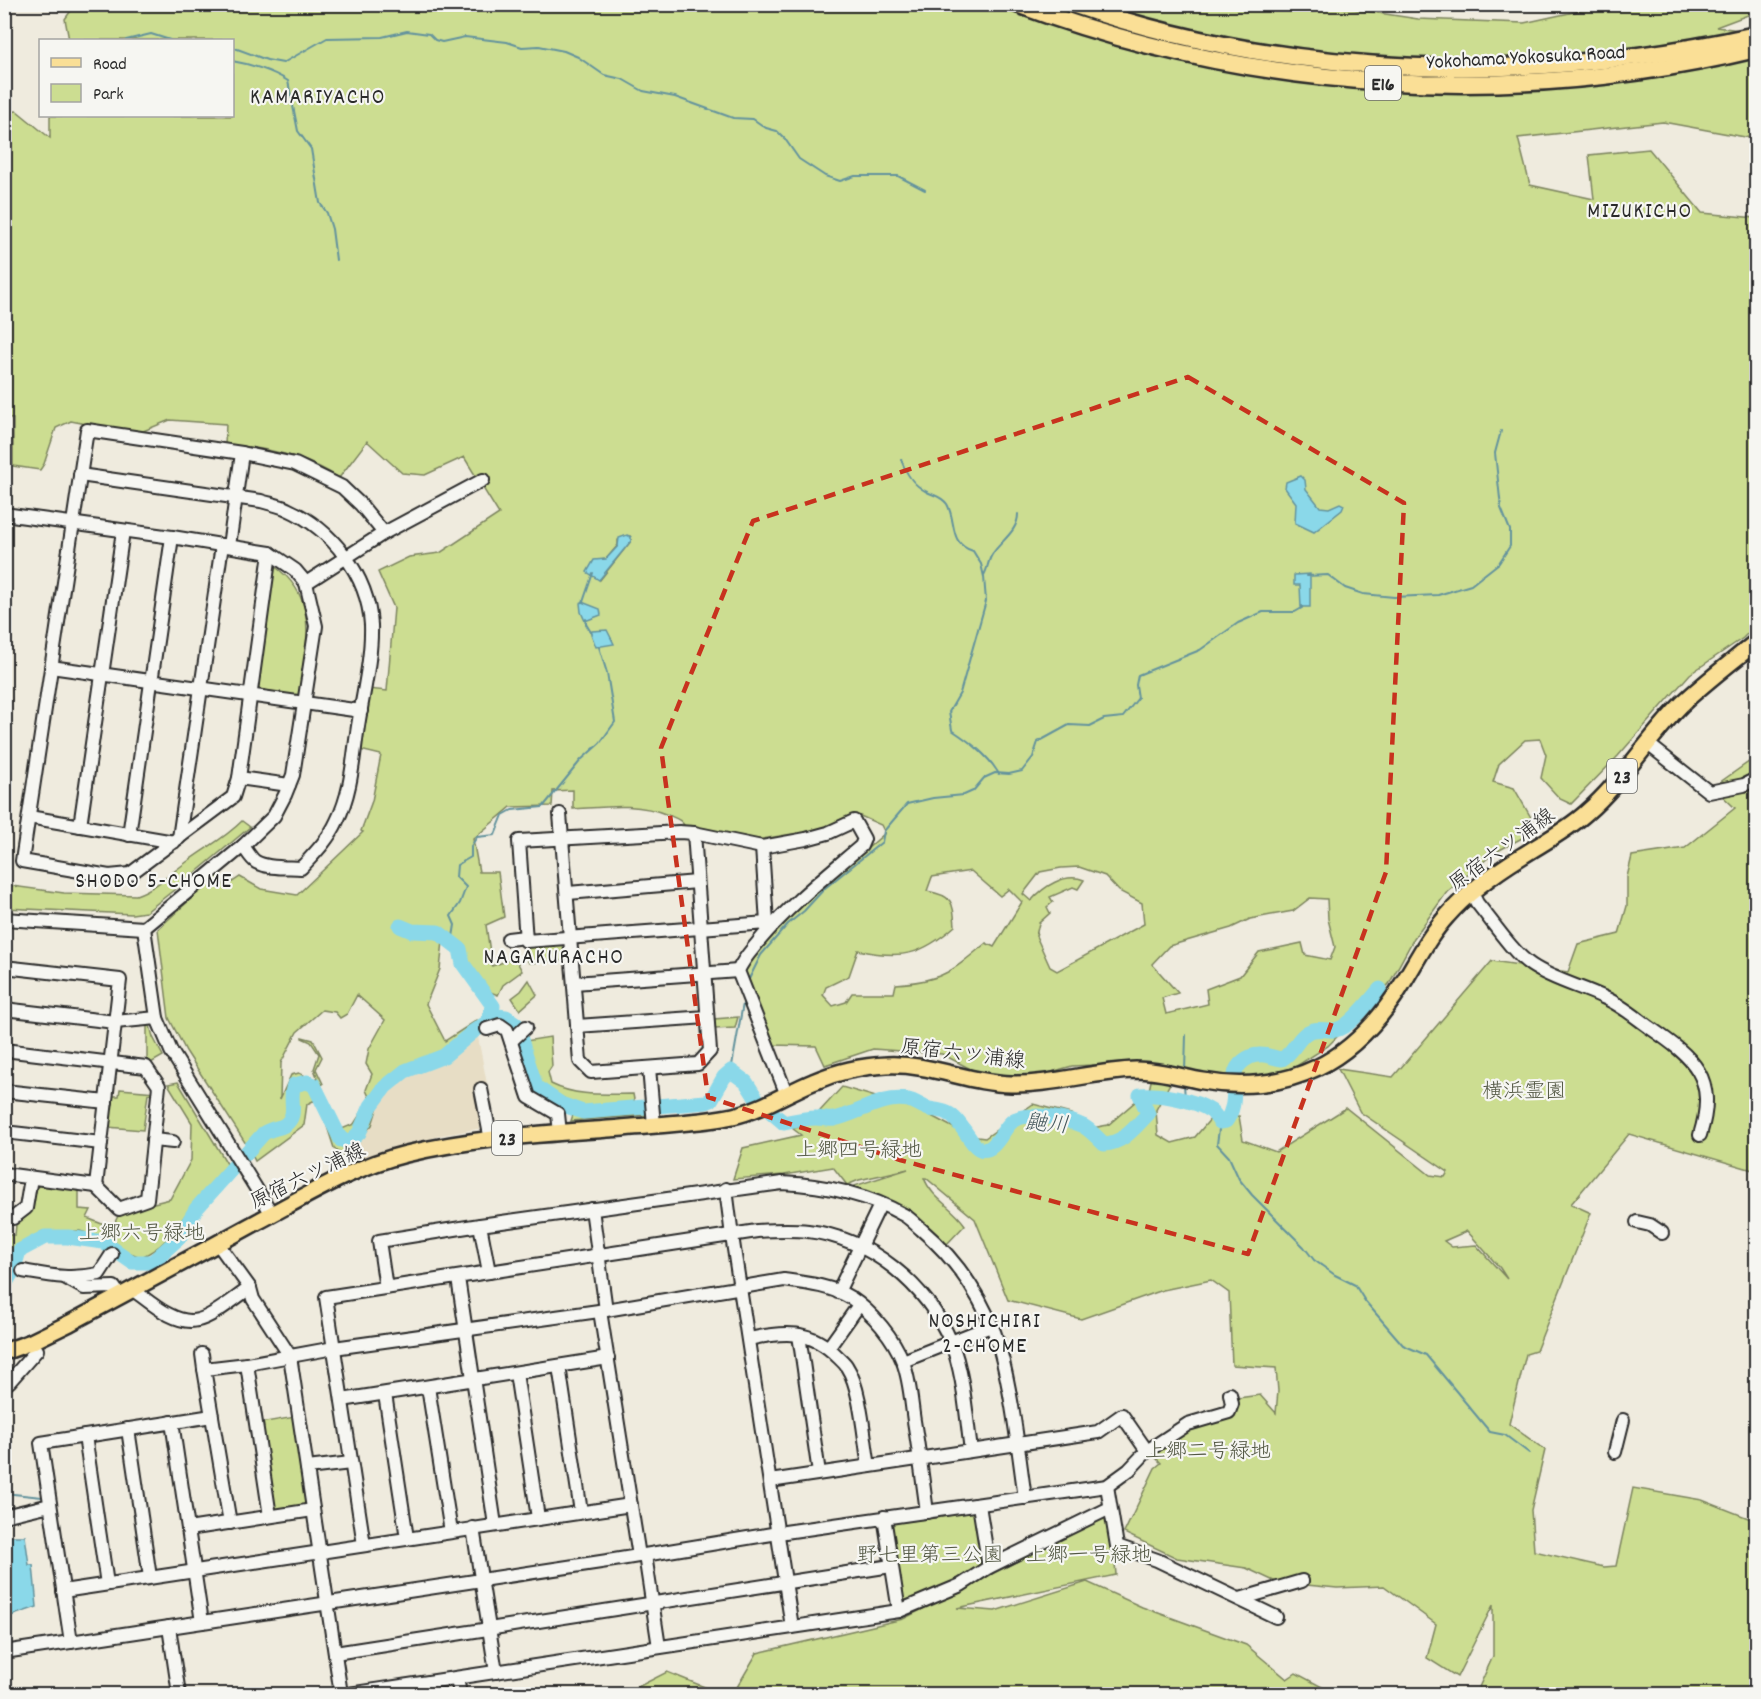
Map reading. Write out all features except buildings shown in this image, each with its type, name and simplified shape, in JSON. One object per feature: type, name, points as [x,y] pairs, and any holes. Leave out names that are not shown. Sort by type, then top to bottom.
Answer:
[{"type":"highway","name":"Yokohama Yokosuka Road","points":[[1017,4],[1067,22],[1202,58],[1336,79],[1390,83],[1473,84],[1579,79],[1668,68],[1756,49]]},
{"type":"highway","name":"Yokohama Yokosuka Road","points":[[1072,4],[1129,23],[1185,37],[1272,53],[1414,68],[1480,68],[1594,62],[1679,51],[1756,35]]},
{"type":"highway","points":[[1594,62],[1756,27]]},
{"type":"main road","name":"原宿六ツ浦線","points":[[4,1352],[31,1342],[218,1244],[335,1179],[400,1155],[441,1146],[653,1122],[734,1116],[756,1109],[813,1082],[845,1070],[893,1064],[924,1066],[978,1080],[1010,1084],[1145,1070],[1240,1085],[1265,1083],[1311,1070],[1332,1059],[1375,1022],[1446,917],[1472,893],[1516,860],[1558,834],[1586,813],[1615,784],[1683,704],[1756,642]]},
{"type":"street","points":[[270,554],[239,778],[233,797],[130,874],[109,876],[22,861],[87,430],[242,453],[295,464],[342,487],[361,505],[384,533]]},
{"type":"street","points":[[177,840],[242,453]]},
{"type":"street","points":[[80,476],[261,501],[285,508],[307,519],[334,542],[346,557],[362,585],[371,625],[348,796],[337,823],[318,850],[301,868],[276,867],[259,863],[243,846]]},
{"type":"street","points":[[306,583],[384,533],[483,480]]},
{"type":"street","points":[[4,514],[171,537],[270,554],[295,570],[306,583],[316,626],[290,785],[274,816],[243,846],[144,928],[4,919]]},
{"type":"street","points":[[80,826],[123,531]]},
{"type":"street","points":[[129,834],[171,537]]},
{"type":"street","points":[[51,667],[361,711]]},
{"type":"street","points":[[1648,744],[1709,792],[1744,785],[1756,779]]},
{"type":"street","points":[[239,778],[290,785]]},
{"type":"street","points":[[560,814],[580,1061],[591,1072],[698,1064],[710,1051],[694,832]]},
{"type":"street","points":[[29,818],[177,840]]},
{"type":"street","points":[[770,924],[526,941],[519,841],[694,832],[762,847],[828,833],[854,821],[864,838],[861,846],[770,924],[743,961],[742,982],[783,1096]]},
{"type":"street","points":[[762,847],[770,924]]},
{"type":"street","points":[[568,893],[697,882]]},
{"type":"street","points":[[1472,893],[1477,903],[1526,962],[1550,976],[1612,1001],[1689,1056],[1701,1077],[1705,1091],[1706,1110],[1700,1135]]},
{"type":"street","points":[[144,928],[157,1018],[171,1051],[272,1215]]},
{"type":"street","points":[[508,939],[525,937]]},
{"type":"street","points":[[4,967],[120,980],[96,1186]]},
{"type":"street","points":[[574,982],[704,973],[742,982]]},
{"type":"street","points":[[4,1009],[115,1022],[157,1018]]},
{"type":"street","points":[[577,1026],[707,1017]]},
{"type":"street","points":[[487,1029],[500,1025],[507,1030],[530,1096],[558,1114],[560,1133]]},
{"type":"street","points":[[511,1041],[526,1027]]},
{"type":"street","points":[[4,1050],[146,1067],[159,1086],[147,1199],[119,1209],[96,1186],[4,1174]]},
{"type":"street","points":[[649,1068],[653,1122]]},
{"type":"street","points":[[481,1089],[491,1140]]},
{"type":"street","points":[[4,1092],[106,1102]]},
{"type":"street","points":[[4,1132],[101,1143]]},
{"type":"street","points":[[153,1140],[173,1142]]},
{"type":"street","points":[[4,1217],[13,1218],[26,1208],[31,1178]]},
{"type":"street","points":[[386,1288],[379,1241],[726,1189],[782,1183],[826,1186],[862,1197],[905,1216],[951,1258],[976,1293],[1000,1348],[1018,1444],[1025,1498]]},
{"type":"street","points":[[726,1189],[792,1627]]},
{"type":"street","points":[[838,1292],[880,1205]]},
{"type":"street","points":[[592,1209],[608,1358],[631,1504],[653,1603],[659,1647]]},
{"type":"street","points":[[1637,1222],[1650,1225],[1662,1233]]},
{"type":"street","points":[[480,1225],[489,1272]]},
{"type":"street","points":[[364,1545],[326,1298],[386,1288],[777,1230],[810,1231],[834,1236],[861,1246],[894,1268],[928,1303],[950,1341],[957,1361],[971,1450]]},
{"type":"street","points":[[218,1244],[250,1288],[253,1299],[290,1356],[341,1695]]},
{"type":"street","points":[[23,1271],[66,1278],[99,1274],[112,1254]]},
{"type":"street","points":[[66,1278],[84,1288],[114,1287],[180,1319],[189,1321],[207,1316],[250,1288]]},
{"type":"street","points":[[458,1278],[495,1525]]},
{"type":"street","points":[[204,1369],[603,1310],[741,1286],[784,1280],[811,1284],[838,1292],[860,1305],[880,1325],[903,1361],[921,1458],[927,1512]]},
{"type":"street","points":[[829,1347],[860,1305]]},
{"type":"street","points":[[903,1361],[991,1326]]},
{"type":"street","points":[[749,1339],[774,1333],[799,1335],[829,1347],[848,1367],[855,1388],[868,1466]]},
{"type":"street","points":[[799,1335],[819,1473]]},
{"type":"street","points":[[9,1382],[37,1350],[31,1342]]},
{"type":"street","points":[[202,1354],[230,1522]]},
{"type":"street","points":[[342,1400],[608,1358]]},
{"type":"street","points":[[247,1364],[270,1516]]},
{"type":"street","points":[[559,1366],[581,1512]]},
{"type":"street","points":[[516,1373],[538,1518]]},
{"type":"street","points":[[428,1387],[451,1532]]},
{"type":"street","points":[[385,1394],[407,1538]]},
{"type":"street","points":[[4,1652],[884,1517],[1107,1486],[1129,1470],[1147,1451],[1195,1420],[1229,1412],[1232,1404],[1230,1394]]},
{"type":"street","points":[[770,1481],[1098,1432],[1122,1415],[1147,1451]]},
{"type":"street","points":[[71,1642],[41,1443],[212,1416]]},
{"type":"street","points":[[1615,1452],[1623,1420]]},
{"type":"street","points":[[172,1422],[202,1622]]},
{"type":"street","points":[[128,1429],[150,1578]]},
{"type":"street","points":[[85,1436],[107,1584]]},
{"type":"street","points":[[307,1468],[351,1463]]},
{"type":"street","points":[[1107,1486],[1117,1546],[1157,1560],[1276,1617]]},
{"type":"street","points":[[63,1591],[631,1504]]},
{"type":"street","points":[[979,1504],[989,1567]]},
{"type":"street","points":[[4,1516],[50,1505]]},
{"type":"street","points":[[349,1695],[401,1691],[457,1678],[899,1611],[961,1585],[989,1567],[1110,1508]]},
{"type":"street","points":[[188,1529],[313,1510]]},
{"type":"street","points":[[884,1517],[899,1611]]},
{"type":"street","points":[[473,1528],[496,1672]]},
{"type":"street","points":[[335,1653],[891,1566]]},
{"type":"street","points":[[1240,1599],[1302,1581]]},
{"type":"street","points":[[169,1627],[179,1695]]},
{"type":"street","points":[[457,1678],[459,1695]]},
{"type":"highlighted area","points":[[1188,377],[1404,503],[1386,872],[1248,1254],[900,1160],[708,1097],[661,748],[753,521]]},
{"type":"shaded area","points":[[483,1028],[485,1034],[478,1037],[495,1126],[442,1135],[354,1163],[350,1149],[372,1125],[386,1089],[394,1082],[441,1059]]},
{"type":"green space","points":[[1320,4],[1418,19],[1524,23],[1606,5],[1756,5],[1756,12],[1716,27],[1756,32],[1756,139],[1663,122],[1518,138],[1530,185],[1594,199],[1589,155],[1649,149],[1702,213],[1756,218],[1756,625],[1743,638],[1690,674],[1618,756],[1571,804],[1560,799],[1541,778],[1546,755],[1540,739],[1525,740],[1499,764],[1493,782],[1514,788],[1533,821],[1526,836],[1494,853],[1447,892],[1414,938],[1389,984],[1328,1046],[1292,1069],[1244,1080],[1177,1070],[1156,1110],[1158,1135],[1172,1143],[1195,1137],[1212,1117],[1239,1116],[1243,1140],[1276,1152],[1346,1108],[1430,1175],[1445,1177],[1448,1172],[1360,1112],[1338,1069],[1393,1077],[1492,961],[1568,972],[1578,944],[1619,934],[1627,906],[1627,877],[1632,856],[1685,848],[1735,808],[1713,787],[1756,757],[1756,1171],[1629,1134],[1571,1204],[1591,1213],[1536,1351],[1526,1354],[1509,1424],[1545,1450],[1531,1510],[1534,1551],[1604,1567],[1616,1566],[1633,1488],[1702,1500],[1756,1521],[1756,1694],[1476,1694],[1493,1656],[1493,1605],[1457,1677],[1427,1658],[1436,1624],[1384,1586],[1337,1588],[1276,1582],[1246,1568],[1177,1558],[1124,1533],[1155,1468],[1161,1463],[1154,1456],[1179,1436],[1196,1425],[1235,1411],[1238,1398],[1260,1395],[1276,1413],[1278,1391],[1276,1368],[1232,1365],[1229,1293],[1211,1280],[1163,1290],[1081,1319],[1008,1300],[975,1219],[926,1178],[924,1178],[932,1192],[965,1225],[946,1245],[910,1213],[851,1187],[908,1169],[847,1185],[833,1167],[784,1175],[733,1179],[743,1148],[801,1135],[792,1128],[803,1127],[804,1123],[820,1111],[842,1087],[920,1110],[969,1136],[985,1138],[1033,1104],[1071,1114],[1092,1128],[1108,1125],[1136,1101],[1148,1095],[1151,1081],[1134,1068],[1117,1064],[1072,1066],[1041,1075],[982,1075],[942,1054],[873,1049],[825,1065],[816,1046],[772,1045],[743,967],[791,916],[885,833],[881,825],[856,814],[822,829],[756,840],[715,831],[686,828],[676,818],[645,808],[621,806],[573,809],[573,790],[553,791],[552,806],[511,807],[473,839],[479,872],[498,872],[504,917],[486,925],[492,966],[515,958],[522,971],[503,985],[498,995],[485,988],[475,977],[464,949],[451,938],[443,941],[440,969],[426,1004],[445,1041],[477,1020],[480,1025],[471,1028],[438,1059],[394,1082],[386,1089],[372,1125],[350,1149],[354,1163],[351,1164],[334,1148],[325,1120],[315,1100],[307,1104],[304,1125],[255,1161],[186,1051],[169,1018],[158,929],[218,874],[225,887],[240,877],[261,889],[297,895],[363,832],[361,831],[372,801],[381,755],[360,750],[368,689],[387,691],[394,608],[378,572],[409,557],[440,553],[499,514],[464,457],[425,475],[402,473],[367,441],[339,478],[299,458],[255,448],[225,445],[226,424],[170,420],[136,434],[71,421],[56,428],[40,470],[13,466],[13,419],[5,418],[5,112],[17,111],[50,138],[50,117],[234,117],[234,39],[69,39],[65,19],[75,5]],"holes":[[[630,536],[631,541],[600,580],[594,561],[606,559],[618,545],[618,540]],[[1079,867],[1105,876],[1119,891],[1142,903],[1144,924],[1057,971],[1050,967],[1036,936],[1039,923],[1050,913],[1047,907],[1053,902],[1050,897],[1073,887],[1078,889],[1084,880],[1062,879],[1031,901],[1023,894],[1040,872]],[[971,871],[1000,896],[1009,889],[1022,902],[994,947],[986,943],[954,968],[935,977],[912,983],[896,984],[894,993],[852,993],[846,1002],[833,1006],[823,995],[826,987],[849,976],[858,950],[887,955],[911,953],[932,943],[955,926],[950,901],[942,895],[927,891],[932,877]],[[1310,898],[1327,899],[1328,919],[1335,947],[1330,960],[1305,955],[1302,943],[1259,952],[1240,976],[1206,989],[1208,1004],[1166,1014],[1162,998],[1178,993],[1152,964],[1169,946],[1231,928],[1250,919],[1293,911]],[[357,995],[385,1020],[369,1049],[366,1064],[372,1074],[366,1090],[370,1099],[354,1124],[342,1129],[336,1127],[334,1115],[321,1085],[323,1084],[316,1069],[322,1057],[313,1040],[302,1037],[311,1042],[319,1054],[314,1069],[319,1082],[299,1073],[291,1075],[280,1099],[281,1063],[297,1032],[322,1010],[335,1012],[340,1018],[347,1014]],[[1467,1231],[1507,1279],[1476,1245],[1452,1247],[1444,1241]]]},
{"type":"green space","points":[[274,566],[289,579],[299,593],[305,609],[306,642],[299,696],[258,689]]},
{"type":"green space","points":[[242,821],[250,827],[146,912],[132,914],[5,908],[5,885],[64,893],[136,895],[157,884]]},
{"type":"green space","points":[[566,943],[568,960],[529,963],[525,955],[529,944]]},
{"type":"green space","points":[[529,980],[537,995],[520,1010],[512,998]]},
{"type":"green space","points":[[738,1017],[735,1028],[715,1029],[714,1019]]},
{"type":"green space","points":[[149,1022],[153,1037],[163,1056],[149,1064],[147,1061],[147,1023]]},
{"type":"green space","points":[[550,1037],[552,1066],[548,1072],[551,1084],[581,1093],[633,1094],[635,1105],[648,1104],[648,1115],[571,1121],[576,1105],[539,1084],[525,1041]]},
{"type":"green space","name":"上郷六号緑地","points":[[178,1082],[229,1167],[199,1197],[167,1239],[152,1252],[141,1257],[125,1251],[106,1239],[80,1231],[43,1231],[15,1247],[5,1267],[5,1235],[15,1235],[16,1225],[33,1210],[35,1189],[39,1185],[79,1189],[79,1209],[91,1210],[87,1218],[112,1228],[118,1216],[170,1199],[191,1160],[192,1123],[168,1084]]},
{"type":"green space","points":[[120,1089],[155,1092],[154,1095],[148,1094],[143,1130],[107,1127],[111,1096],[119,1096]]},
{"type":"green space","points":[[295,1417],[310,1508],[272,1514],[259,1423]]},
{"type":"green space","name":"野七里第三公園","points":[[974,1512],[982,1568],[901,1609],[889,1524]]},
{"type":"green space","name":"上郷一号緑地","points":[[1111,1514],[1116,1575],[957,1608],[995,1611],[1087,1582],[1142,1607],[1246,1645],[1287,1679],[1296,1673],[1335,1694],[733,1694],[757,1653],[903,1619]]},
{"type":"green space","points":[[667,1672],[722,1694],[624,1694]]},
{"type":"water","points":[[1301,476],[1305,480],[1306,489],[1320,507],[1329,508],[1340,503],[1344,505],[1342,510],[1314,532],[1295,523],[1296,503],[1285,488],[1286,482]]},
{"type":"water","points":[[627,535],[631,537],[631,541],[599,580],[587,572],[594,560],[606,559],[618,546],[619,538]]},
{"type":"water","points":[[1310,574],[1310,607],[1301,607],[1300,585],[1294,585],[1294,575]]},
{"type":"water","points":[[580,603],[600,609],[601,615],[585,621],[581,612]]},
{"type":"water","points":[[607,630],[614,644],[596,647],[592,631]]},
{"type":"water","points":[[5,1536],[25,1536],[29,1565],[33,1565],[37,1607],[5,1618]]},
{"type":"waterway","points":[[234,48],[267,60],[283,63],[327,38],[382,37],[407,31],[429,34],[435,40],[442,42],[465,37],[507,42],[522,47],[539,46],[564,51],[578,57],[604,75],[622,79],[643,91],[675,97],[733,118],[753,119],[766,128],[777,131],[799,159],[825,176],[840,181],[855,176],[898,176],[925,190]]},
{"type":"waterway","points":[[130,39],[151,34],[167,39]]},
{"type":"waterway","points":[[234,61],[261,68],[288,81],[298,131],[311,149],[320,203],[327,213],[332,229],[336,260]]},
{"type":"waterway","points":[[1307,576],[1328,575],[1345,588],[1363,594],[1394,597],[1438,595],[1471,585],[1499,563],[1510,546],[1510,530],[1501,508],[1495,453],[1501,431]]},
{"type":"waterway","points":[[901,459],[914,482],[947,504],[956,537],[960,543],[973,551],[981,564],[986,601],[960,693],[949,712],[952,730],[984,755],[999,774]]},
{"type":"waterway","points":[[984,575],[991,555],[1009,535],[1018,514]]},
{"type":"waterway","points":[[583,602],[593,573]]},
{"type":"waterway","points":[[748,981],[761,955],[788,924],[804,911],[825,888],[882,842],[884,831],[907,804],[933,798],[964,795],[973,791],[984,778],[995,773],[1009,774],[1022,771],[1033,757],[1038,742],[1069,725],[1090,726],[1104,719],[1123,717],[1138,698],[1136,685],[1138,675],[1200,650],[1238,623],[1263,612],[1295,612],[1302,606]]},
{"type":"waterway","points":[[586,619],[586,624],[592,634]]},
{"type":"waterway","points":[[452,943],[455,925],[451,916],[460,903],[466,887],[456,877],[457,865],[471,857],[471,846],[477,837],[495,835],[503,815],[512,810],[543,807],[581,760],[600,743],[615,722],[607,673],[599,647]]},
{"type":"waterway","points":[[400,926],[412,931],[438,932],[460,949],[463,964],[493,1006],[489,1019]]},
{"type":"waterway","name":"鼬川","points":[[4,1286],[13,1271],[19,1251],[45,1237],[68,1237],[103,1242],[132,1262],[152,1262],[179,1238],[196,1209],[263,1134],[289,1121],[294,1085],[307,1082],[314,1085],[341,1140],[350,1141],[359,1133],[371,1106],[385,1087],[405,1071],[444,1056],[474,1031],[497,1016],[506,1017],[516,1024],[536,1087],[561,1104],[583,1112],[706,1102],[711,1100],[724,1077],[731,1071],[746,1082],[758,1101],[784,1123],[812,1118],[834,1119],[880,1102],[908,1100],[952,1116],[977,1147],[986,1149],[995,1143],[1011,1122],[1031,1116],[1050,1117],[1076,1123],[1089,1130],[1104,1144],[1117,1141],[1128,1134],[1148,1114],[1140,1095],[1167,1096],[1186,1100],[1211,1111],[1220,1122],[1226,1121],[1233,1104],[1236,1071],[1244,1061],[1255,1055],[1282,1059],[1308,1032],[1341,1028],[1353,1019],[1380,989]]},
{"type":"waterway","points":[[731,1071],[744,998]]},
{"type":"waterway","points":[[1185,1071],[1186,1035]]},
{"type":"waterway","points":[[1184,1083],[1185,1101]]},
{"type":"waterway","points":[[1220,1122],[1217,1144],[1229,1157],[1239,1179],[1252,1195],[1314,1260],[1335,1275],[1355,1285],[1365,1301],[1403,1345],[1426,1355],[1490,1432],[1505,1435],[1529,1453]]},
{"type":"waterway","points":[[4,1493],[42,1497]]},
{"type":"district","name":"KAMARIYACHO","points":[[318,95]]},
{"type":"district","name":"MIZUKICHO","points":[[1640,209]]},
{"type":"district","name":"SHODO 5-CHOME","points":[[154,879]]},
{"type":"district","name":"NAGAKURACHO","points":[[554,955]]},
{"type":"district","name":"NOSHICHIRI 2-CHOME","points":[[985,1332]]},
{"type":"park label","name":"横浜霊園","points":[[1524,1090]]},
{"type":"park label","name":"上郷四号緑地","points":[[859,1149]]},
{"type":"park label","name":"上郷二号緑地","points":[[1208,1450]]}]
